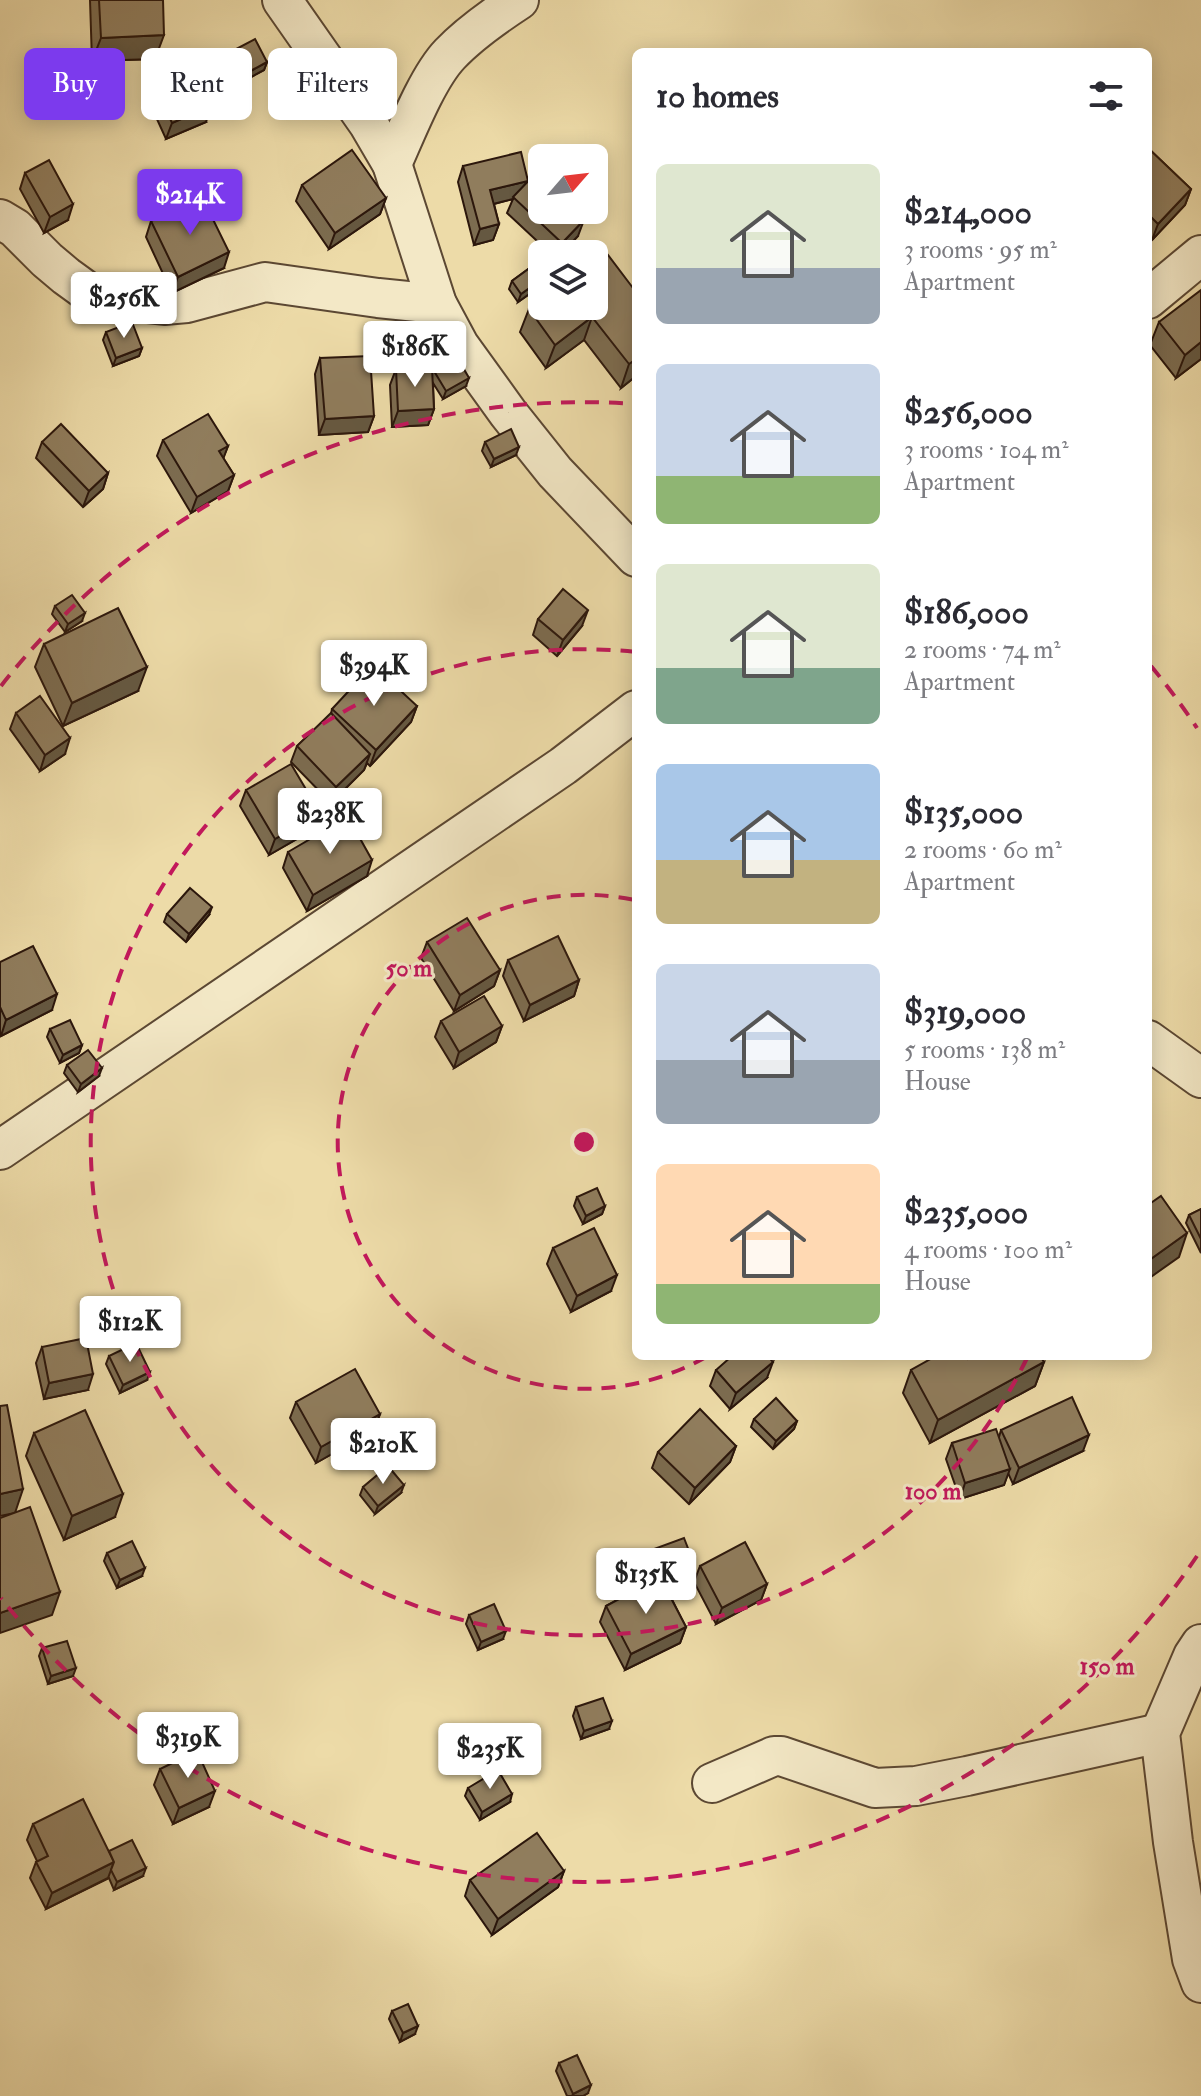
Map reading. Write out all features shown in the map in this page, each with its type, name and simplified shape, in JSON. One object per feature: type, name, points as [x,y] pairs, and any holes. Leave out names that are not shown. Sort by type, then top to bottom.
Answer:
[{"type":"street","points":[[282,0],[368,123],[392,164],[437,304],[459,345],[555,472],[632,553]]},
{"type":"street","points":[[392,164],[429,85],[449,55],[519,0]]},
{"type":"street","points":[[0,219],[15,228],[47,260],[88,292],[111,299],[164,305],[187,303],[265,282],[437,304]]},
{"type":"street","points":[[1152,296],[1201,255]]},
{"type":"street","points":[[0,1150],[563,766],[632,713]]},
{"type":"street","points":[[1152,1043],[1201,1078]]},
{"type":"street","points":[[1201,1644],[1160,1733],[1189,1944],[1201,1983]]},
{"type":"street","points":[[712,1783],[774,1756],[781,1756],[875,1788],[916,1786],[1160,1733]]},
{"type":"building","points":[[99,0],[163,0],[164,35],[101,38]]},
{"type":"building","points":[[255,39],[267,62],[252,70],[252,48],[238,48]]},
{"type":"building","points":[[352,150],[386,198],[335,233],[302,185]]},
{"type":"building","points":[[521,152],[528,181],[490,190],[499,224],[480,229],[463,166]]},
{"type":"building","points":[[1152,152],[1191,189],[1158,224],[1152,218]]},
{"type":"building","points":[[49,160],[73,204],[50,217],[25,173]]},
{"type":"building","points":[[528,181],[528,211],[513,197]]},
{"type":"building","points":[[202,197],[229,252],[178,277],[151,221]]},
{"type":"building","points":[[542,224],[580,224],[565,240],[559,240]]},
{"type":"building","points":[[608,255],[632,287],[632,362],[629,364],[594,320],[608,320]]},
{"type":"building","points":[[528,269],[528,289],[521,294],[512,281]]},
{"type":"building","points":[[1201,290],[1201,342],[1185,355],[1159,322]]},
{"type":"building","points":[[537,320],[588,320],[555,345]]},
{"type":"building","points":[[132,322],[142,348],[116,358],[106,332]]},
{"type":"building","points":[[454,352],[469,378],[446,391],[431,366]]},
{"type":"building","points":[[370,356],[374,416],[325,419],[320,358]]},
{"type":"building","points":[[432,368],[434,409],[398,411],[396,369]]},
{"type":"building","points":[[208,414],[228,446],[219,451],[234,475],[197,497],[163,440]]},
{"type":"building","points":[[61,424],[108,473],[89,491],[42,442]]},
{"type":"building","points":[[511,429],[519,447],[494,459],[485,442]]},
{"type":"building","points":[[563,589],[588,610],[563,640],[538,619]]},
{"type":"building","points":[[72,595],[85,613],[68,624],[55,606]]},
{"type":"building","points":[[118,608],[147,667],[72,703],[44,644]]},
{"type":"building","points":[[373,665],[417,706],[376,750],[332,709]]},
{"type":"building","points":[[40,696],[70,738],[45,755],[16,713]]},
{"type":"building","points":[[331,713],[370,754],[336,787],[297,746]]},
{"type":"building","points":[[291,764],[320,813],[275,839],[246,790]]},
{"type":"building","points":[[348,817],[372,860],[313,895],[288,852]]},
{"type":"building","points":[[190,888],[212,907],[189,934],[167,914]]},
{"type":"building","points":[[467,918],[500,970],[460,995],[427,942]]},
{"type":"building","points":[[558,936],[579,980],[530,1005],[508,960]]},
{"type":"building","points":[[33,946],[57,994],[6,1020],[0,1007],[0,962]]},
{"type":"building","points":[[484,996],[502,1026],[459,1052],[441,1021]]},
{"type":"building","points":[[70,1020],[82,1045],[63,1055],[50,1029]]},
{"type":"building","points":[[88,1050],[102,1068],[81,1084],[67,1065]]},
{"type":"building","points":[[597,1188],[605,1206],[586,1216],[577,1197]]},
{"type":"building","points":[[1161,1196],[1187,1233],[1152,1258],[1152,1202]]},
{"type":"building","points":[[1201,1209],[1201,1239],[1189,1215]]},
{"type":"building","points":[[594,1228],[617,1275],[577,1296],[553,1248]]},
{"type":"building","points":[[86,1338],[93,1374],[49,1383],[42,1347]]},
{"type":"building","points":[[136,1343],[150,1372],[123,1385],[109,1356]]},
{"type":"building","points":[[727,1360],[773,1362],[736,1393],[716,1370]]},
{"type":"building","points":[[929,1360],[1044,1362],[938,1420],[911,1370]]},
{"type":"building","points":[[355,1369],[380,1414],[321,1447],[296,1402]]},
{"type":"building","points":[[1072,1397],[1089,1435],[1019,1468],[1001,1430]]},
{"type":"building","points":[[776,1398],[797,1421],[776,1441],[754,1419]]},
{"type":"building","points":[[7,1405],[23,1489],[0,1494],[0,1406]]},
{"type":"building","points":[[700,1409],[736,1446],[695,1488],[658,1452]]},
{"type":"building","points":[[85,1410],[123,1494],[72,1516],[34,1433]]},
{"type":"building","points":[[996,1429],[1010,1469],[965,1483],[952,1443]]},
{"type":"building","points":[[388,1466],[404,1485],[378,1506],[363,1487]]},
{"type":"building","points":[[30,1507],[60,1592],[0,1613],[0,1518]]},
{"type":"building","points":[[684,1538],[694,1564],[652,1578],[643,1553]]},
{"type":"building","points":[[132,1541],[145,1568],[120,1580],[107,1553]]},
{"type":"building","points":[[745,1542],[767,1584],[722,1608],[700,1566]]},
{"type":"building","points":[[660,1577],[686,1627],[631,1654],[606,1606]]},
{"type":"building","points":[[494,1604],[506,1631],[481,1642],[469,1615]]},
{"type":"building","points":[[67,1641],[76,1668],[51,1676],[42,1648]]},
{"type":"building","points":[[603,1698],[612,1721],[584,1731],[576,1707]]},
{"type":"building","points":[[197,1751],[215,1791],[179,1808],[160,1769]]},
{"type":"building","points":[[498,1770],[512,1794],[482,1812],[468,1788]]},
{"type":"building","points":[[83,1799],[114,1862],[52,1893],[36,1862],[48,1856],[33,1824]]},
{"type":"building","points":[[537,1833],[564,1871],[498,1919],[470,1880]]},
{"type":"building","points":[[132,1840],[146,1868],[117,1882],[111,1870],[114,1862],[109,1851]]},
{"type":"building","points":[[408,2004],[418,2026],[403,2033],[392,2011]]},
{"type":"building","points":[[577,2055],[591,2085],[573,2094],[559,2063]]}]
